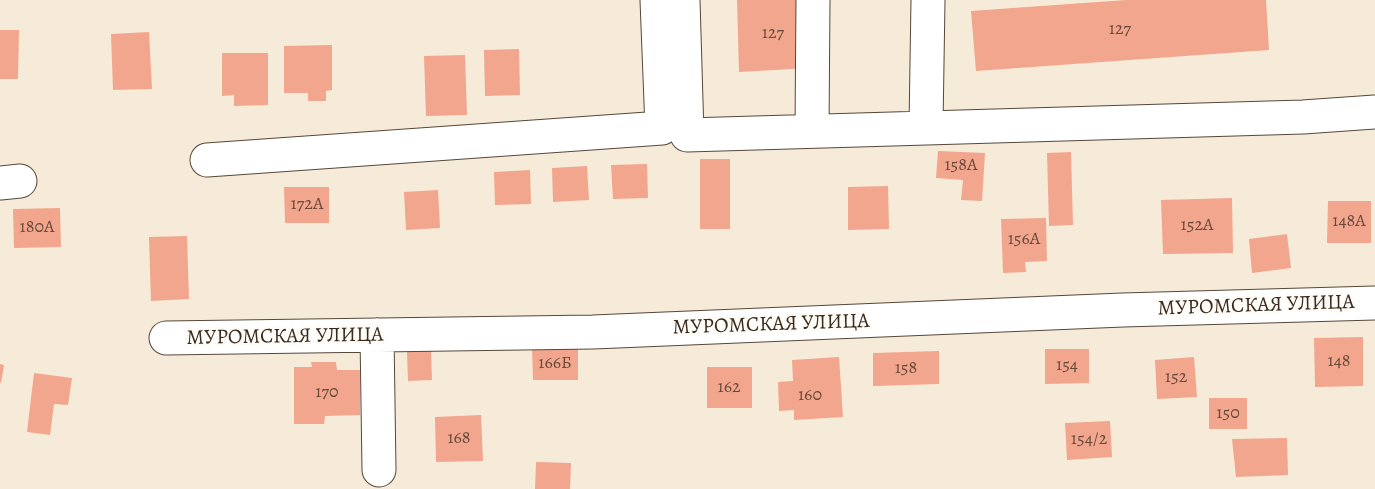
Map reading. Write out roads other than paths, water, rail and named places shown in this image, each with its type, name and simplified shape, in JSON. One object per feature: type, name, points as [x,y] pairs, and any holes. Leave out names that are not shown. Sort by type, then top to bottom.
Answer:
[{"type":"street","points":[[207,160],[662,128],[657,0]]},
{"type":"street","points":[[683,0],[687,135],[926,126],[1303,117],[1375,112]]},
{"type":"street","points":[[813,0],[813,130]]},
{"type":"street","points":[[926,126],[928,0]]},
{"type":"street","name":"МУРОМСКАЯ УЛИЦА","points":[[166,338],[593,332],[1123,310],[1375,303]]},
{"type":"street","points":[[377,335],[379,470]]}]
